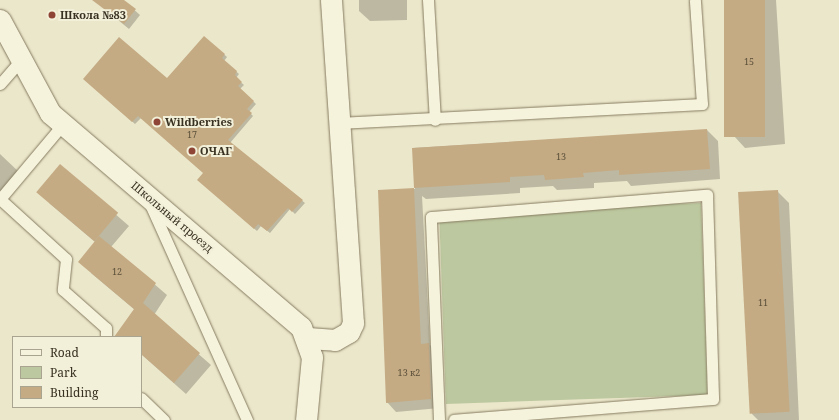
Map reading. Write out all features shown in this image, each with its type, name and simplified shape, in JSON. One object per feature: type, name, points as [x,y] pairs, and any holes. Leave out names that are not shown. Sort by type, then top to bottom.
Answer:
[{"type":"street","points":[[308,338],[335,340],[349,332],[353,323],[331,0]]},
{"type":"street","name":"Школьный проезд","points":[[0,20],[50,113],[291,316],[308,338],[312,357],[306,420]]},
{"type":"lane","points":[[428,0],[435,120]]},
{"type":"lane","points":[[340,123],[435,120],[702,104],[695,0]]},
{"type":"lane","points":[[0,84],[22,59]]},
{"type":"lane","points":[[63,124],[0,199],[66,260],[63,290],[106,328],[106,336]]},
{"type":"lane","points":[[146,194],[247,420]]},
{"type":"lane","points":[[439,420],[431,217],[706,195],[713,400],[454,420]]},
{"type":"lane","points":[[142,399],[164,420]]},
{"type":"green space","points":[[701,203],[708,395],[446,404],[439,212]]},
{"type":"building","points":[[92,0],[124,0],[136,9],[124,24]]},
{"type":"building","points":[[724,0],[765,0],[765,137],[724,137]]},
{"type":"building","points":[[204,36],[225,54],[222,58],[237,71],[235,75],[242,82],[238,86],[254,101],[247,109],[252,113],[228,140],[303,200],[292,212],[288,208],[267,231],[258,224],[254,229],[197,180],[203,173],[138,116],[132,122],[83,79],[119,37],[167,78]]},
{"type":"building","points":[[707,129],[710,169],[619,175],[619,170],[583,173],[584,177],[545,180],[544,175],[510,177],[510,182],[414,188],[412,148]]},
{"type":"building","points":[[60,164],[118,213],[94,241],[36,192]]},
{"type":"building","points":[[414,188],[421,344],[429,343],[431,399],[386,403],[378,190]]},
{"type":"building","points":[[778,190],[790,412],[750,414],[738,192]]},
{"type":"building","points":[[99,236],[156,283],[143,303],[200,353],[174,383],[142,355],[142,336],[115,336],[134,309],[78,262]]},
{"type":"place","name":"Школа №83","points":[[52,15]]},
{"type":"place","name":"Wildberries","points":[[157,122]]},
{"type":"place","name":"ОЧАГ","points":[[192,151]]}]
